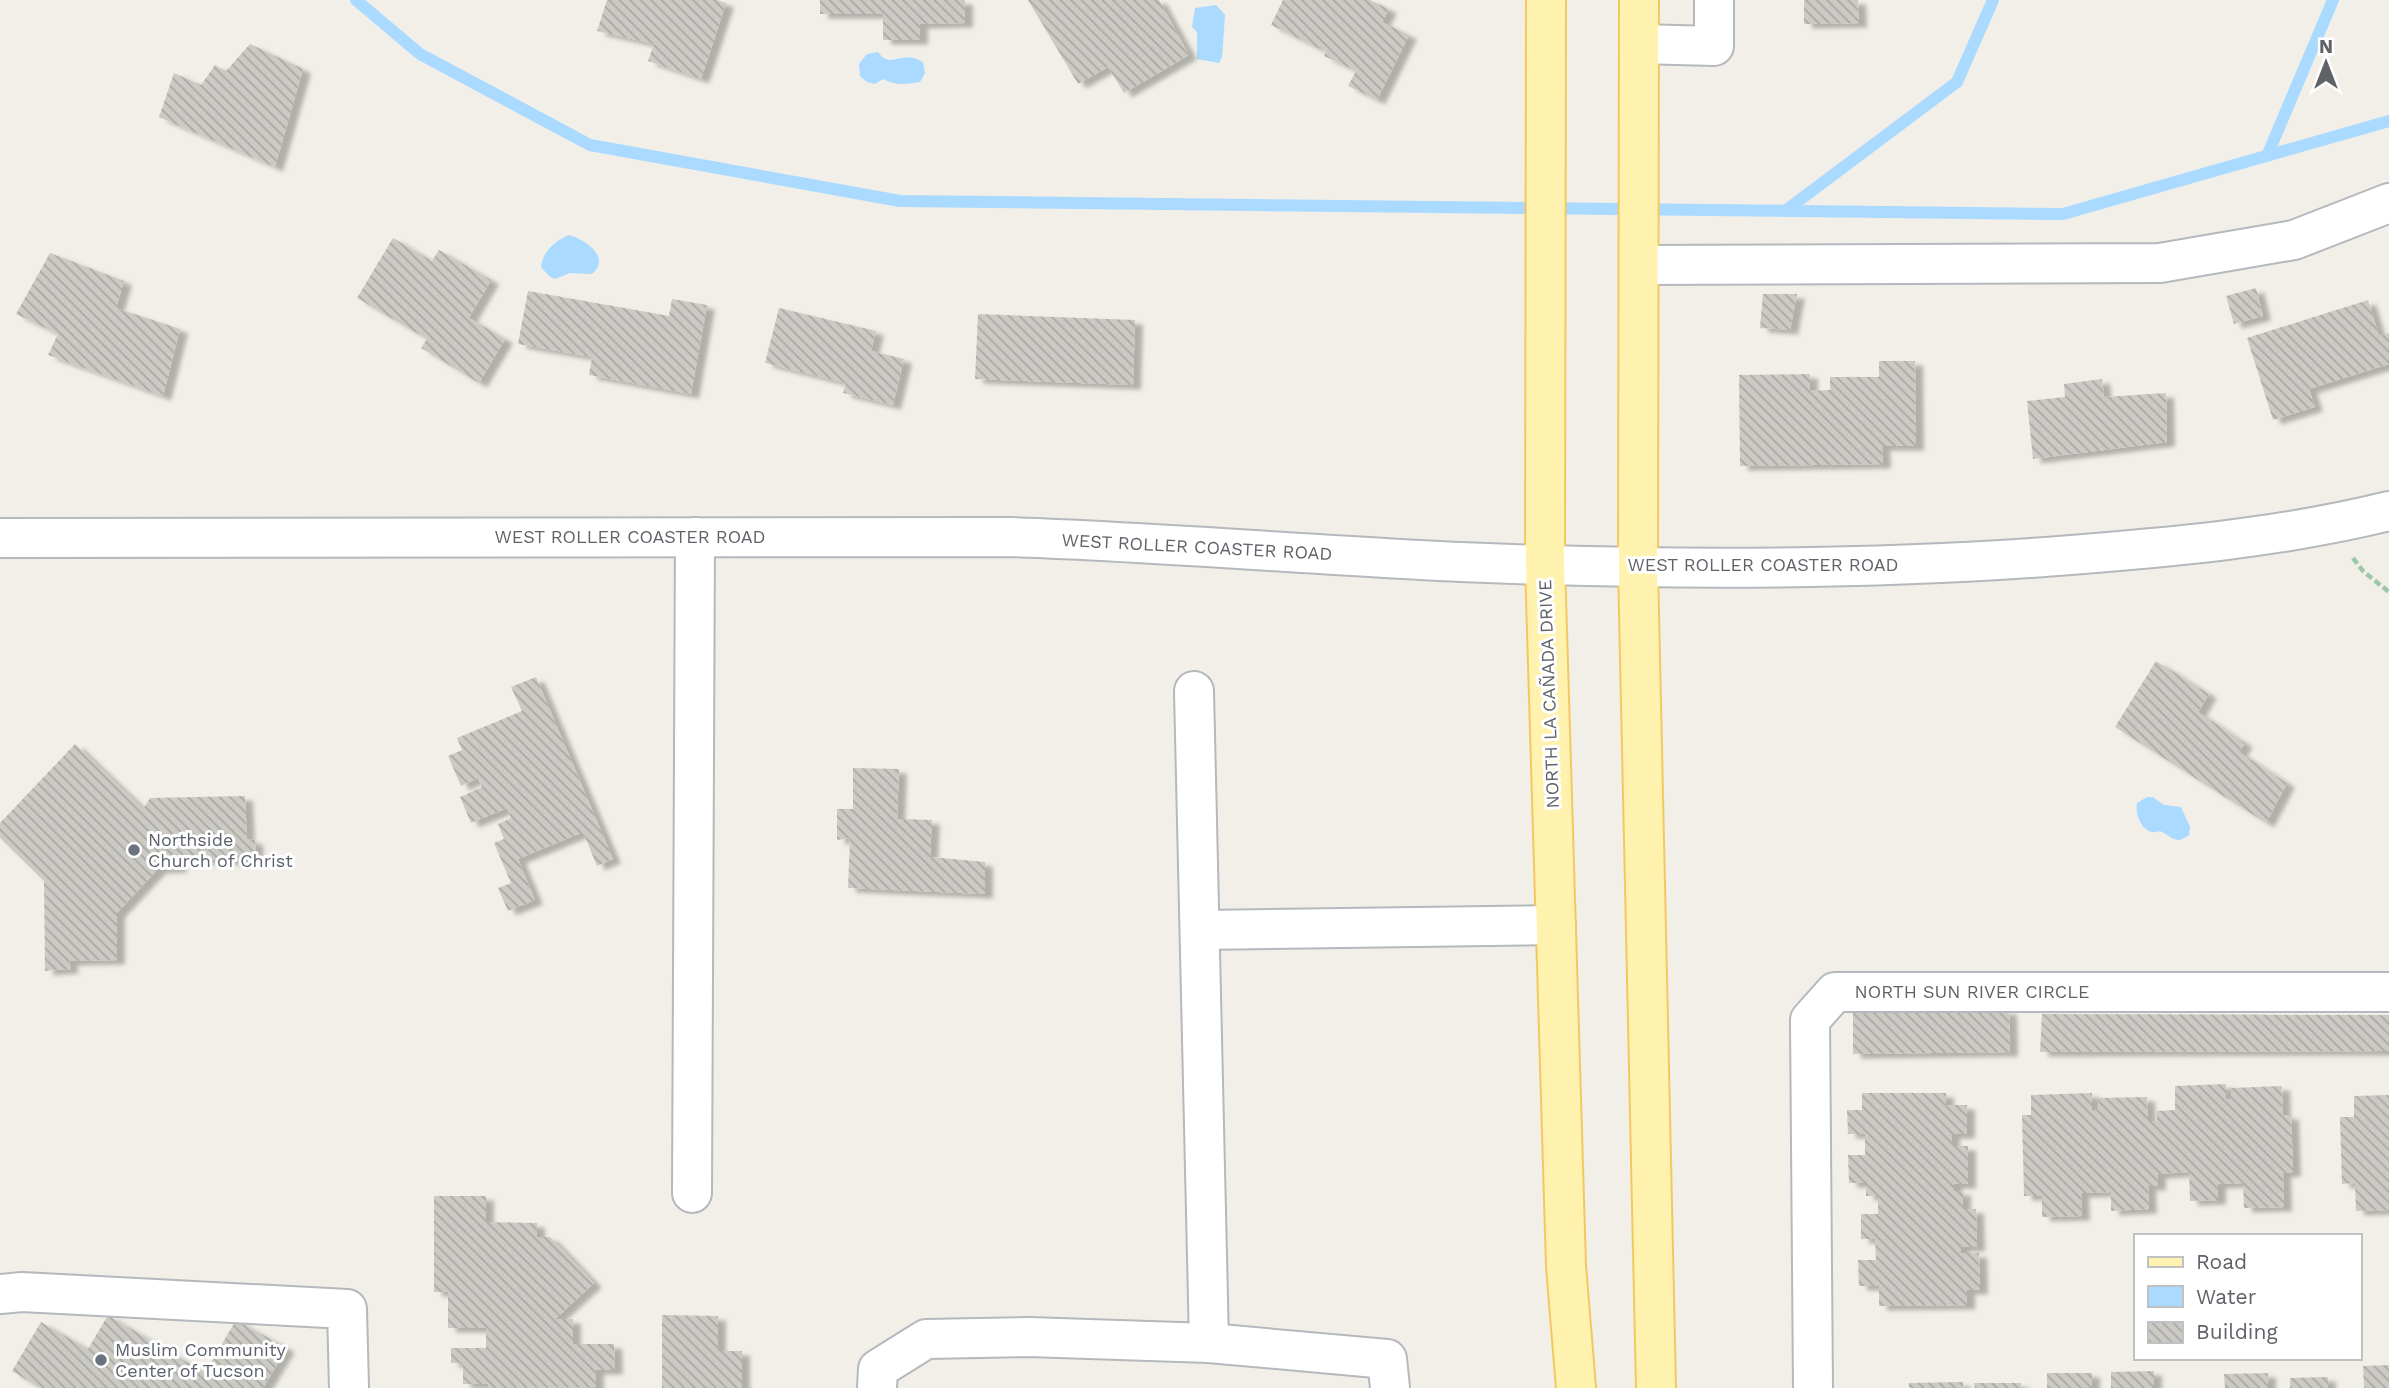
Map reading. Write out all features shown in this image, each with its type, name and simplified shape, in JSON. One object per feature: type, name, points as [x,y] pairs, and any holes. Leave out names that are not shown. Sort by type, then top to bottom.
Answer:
[{"type":"main road","name":"NORTH LA CAÑADA DRIVE","points":[[1546,0],[1545,564],[1566,1266],[1576,1388]]},
{"type":"main road","points":[[1639,0],[1638,566],[1656,1388]]},
{"type":"street","points":[[1639,44],[1714,46],[1714,0]]},
{"type":"street","points":[[1639,258],[2160,262],[2294,240],[2389,203]]},
{"type":"street","name":"WEST ROLLER COASTER ROAD","points":[[0,538],[874,536],[1061,539],[1252,551],[1545,564],[1790,567],[1948,563],[2129,551],[2257,537],[2389,511]]},
{"type":"street","points":[[692,1193],[695,537]]},
{"type":"street","points":[[1195,691],[1209,1343]]},
{"type":"street","points":[[1200,930],[1556,925]]},
{"type":"street","name":"NORTH SUN RIVER CIRCLE","points":[[1813,1388],[1810,1020],[1835,992],[2389,992]]},
{"type":"street","points":[[0,1294],[22,1292],[347,1309],[349,1388]]},
{"type":"street","points":[[877,1388],[878,1369],[926,1339],[1029,1338],[1209,1343],[1387,1359],[1390,1388]]},
{"type":"water","points":[[1216,5],[1225,15],[1222,57],[1219,63],[1197,59],[1197,32],[1192,27],[1195,8]]},
{"type":"water","points":[[878,52],[887,60],[909,57],[923,62],[925,73],[920,82],[897,84],[883,79],[875,84],[867,82],[860,76],[859,64],[867,54]]},
{"type":"water","points":[[569,235],[589,245],[598,256],[599,262],[592,274],[570,273],[555,279],[541,267],[542,261],[551,247]]},
{"type":"water","points":[[2147,797],[2153,797],[2164,805],[2181,807],[2190,827],[2189,835],[2176,840],[2159,831],[2148,831],[2138,816],[2137,807],[2137,803]]},
{"type":"building","points":[[607,0],[717,0],[726,3],[701,79],[648,61],[654,44],[597,31]]},
{"type":"building","points":[[820,0],[965,0],[965,23],[920,24],[920,40],[883,40],[883,14],[820,14]]},
{"type":"building","points":[[1028,0],[1159,0],[1189,55],[1124,93],[1108,67],[1078,84]]},
{"type":"building","points":[[1283,0],[1370,0],[1389,9],[1382,22],[1409,35],[1377,100],[1348,86],[1356,71],[1324,56],[1326,52],[1271,25]]},
{"type":"building","points":[[1804,0],[1858,0],[1859,23],[1804,24]]},
{"type":"building","points":[[250,44],[303,69],[275,167],[159,117],[174,73],[201,85],[215,65],[226,71]]},
{"type":"building","points":[[393,238],[432,261],[439,250],[491,280],[469,318],[505,339],[479,383],[421,348],[427,339],[357,298]]},
{"type":"building","points":[[50,253],[124,281],[116,308],[180,329],[163,396],[48,355],[58,334],[16,314]]},
{"type":"building","points":[[2256,288],[2263,316],[2234,324],[2226,296]]},
{"type":"building","points":[[528,291],[669,316],[672,299],[707,305],[691,394],[589,375],[592,357],[518,344]]},
{"type":"building","points":[[1763,294],[1797,294],[1790,330],[1760,328]]},
{"type":"building","points":[[2368,300],[2379,336],[2389,333],[2389,364],[2309,389],[2315,407],[2273,420],[2247,338]]},
{"type":"building","points":[[779,308],[876,331],[871,351],[904,359],[893,405],[843,393],[846,383],[765,363]]},
{"type":"building","points":[[978,314],[1135,320],[1133,385],[975,379]]},
{"type":"building","points":[[1879,361],[1915,361],[1916,446],[1882,446],[1883,464],[1740,466],[1739,375],[1810,374],[1810,391],[1830,390],[1830,377],[1879,377]]},
{"type":"building","points":[[2102,379],[2104,397],[2166,393],[2167,442],[2033,459],[2027,401],[2065,397],[2064,384]]},
{"type":"building","points":[[2156,661],[2209,694],[2198,712],[2245,743],[2239,752],[2287,783],[2266,823],[2115,727]]},
{"type":"building","points":[[536,677],[613,859],[597,866],[583,832],[518,859],[535,900],[508,911],[498,888],[511,883],[494,843],[504,839],[498,824],[511,818],[507,808],[471,823],[460,797],[482,787],[478,778],[461,786],[448,756],[462,750],[457,738],[522,711],[511,687]]},
{"type":"building","name":"Northside Church of Christ","points":[[75,744],[143,809],[150,798],[245,796],[247,839],[255,840],[256,860],[179,860],[179,868],[158,869],[117,913],[117,960],[69,961],[71,969],[45,971],[44,881],[0,838],[0,823]]},
{"type":"building","points":[[853,768],[899,769],[897,819],[932,820],[930,857],[985,862],[985,894],[848,888],[850,838],[837,840],[837,809],[853,809]]},
{"type":"building","points":[[2009,1010],[2010,1052],[1853,1054],[1853,1011]]},
{"type":"building","points":[[2042,1014],[2389,1015],[2389,1051],[2040,1052]]},
{"type":"building","points":[[2226,1084],[2226,1099],[2231,1099],[2231,1088],[2282,1086],[2283,1115],[2291,1115],[2293,1172],[2283,1173],[2284,1207],[2244,1208],[2243,1183],[2218,1184],[2218,1200],[2190,1201],[2189,1172],[2158,1174],[2158,1186],[2148,1186],[2149,1209],[2111,1211],[2111,1192],[2081,1193],[2082,1216],[2042,1217],[2042,1196],[2024,1196],[2022,1115],[2031,1115],[2031,1095],[2092,1093],[2092,1111],[2099,1110],[2098,1098],[2147,1097],[2148,1121],[2157,1121],[2157,1111],[2175,1110],[2175,1086]]},
{"type":"building","points":[[1862,1093],[1946,1093],[1946,1105],[1967,1105],[1967,1134],[1952,1134],[1952,1146],[1968,1146],[1968,1184],[1954,1184],[1954,1191],[1963,1191],[1963,1209],[1976,1209],[1977,1247],[1961,1247],[1961,1253],[1979,1253],[1980,1290],[1967,1290],[1967,1305],[1879,1306],[1879,1286],[1859,1286],[1858,1260],[1876,1260],[1875,1239],[1861,1239],[1861,1214],[1878,1214],[1878,1196],[1866,1196],[1866,1183],[1849,1183],[1848,1155],[1865,1155],[1865,1134],[1848,1134],[1847,1110],[1862,1110]]},
{"type":"building","points":[[2389,1095],[2389,1210],[2356,1211],[2355,1183],[2342,1184],[2340,1117],[2354,1117],[2354,1096]]},
{"type":"building","points":[[434,1196],[486,1196],[486,1222],[537,1223],[537,1237],[550,1237],[594,1283],[555,1319],[573,1319],[573,1344],[614,1344],[615,1370],[596,1370],[596,1387],[488,1388],[488,1384],[463,1384],[463,1363],[451,1363],[451,1348],[486,1348],[486,1328],[448,1328],[448,1292],[434,1292]]},
{"type":"building","name":"Muslim Community Center of Tucson","points":[[108,1315],[205,1373],[236,1320],[287,1348],[263,1388],[40,1388],[12,1371],[41,1322],[88,1349]]},
{"type":"building","points":[[662,1315],[718,1316],[718,1351],[742,1351],[742,1388],[662,1388]]},
{"type":"building","points":[[2389,1365],[2389,1388],[2364,1388],[2363,1366]]},
{"type":"building","points":[[2154,1371],[2154,1388],[2111,1388],[2111,1372]]},
{"type":"building","points":[[2047,1373],[2092,1373],[2092,1388],[2047,1388]]},
{"type":"building","points":[[2268,1373],[2268,1388],[2225,1388],[2224,1374]]},
{"type":"building","points":[[2328,1377],[2328,1388],[2290,1388],[2290,1378]]},
{"type":"building","points":[[1963,1382],[1963,1388],[1909,1388],[1909,1383]]},
{"type":"building","points":[[1974,1383],[2021,1383],[2021,1388],[1975,1388]]},
{"type":"waterway","points":[[356,0],[420,54],[590,145],[900,201],[2063,214],[2389,121]]},
{"type":"waterway","points":[[1785,211],[1957,82],[1993,0]]},
{"type":"waterway","points":[[2267,156],[2333,0]]},
{"type":"place","name":"Northside Church of Christ","points":[[134,850]]},
{"type":"place","name":"Muslim Community Center of Tucson","points":[[101,1360]]}]
